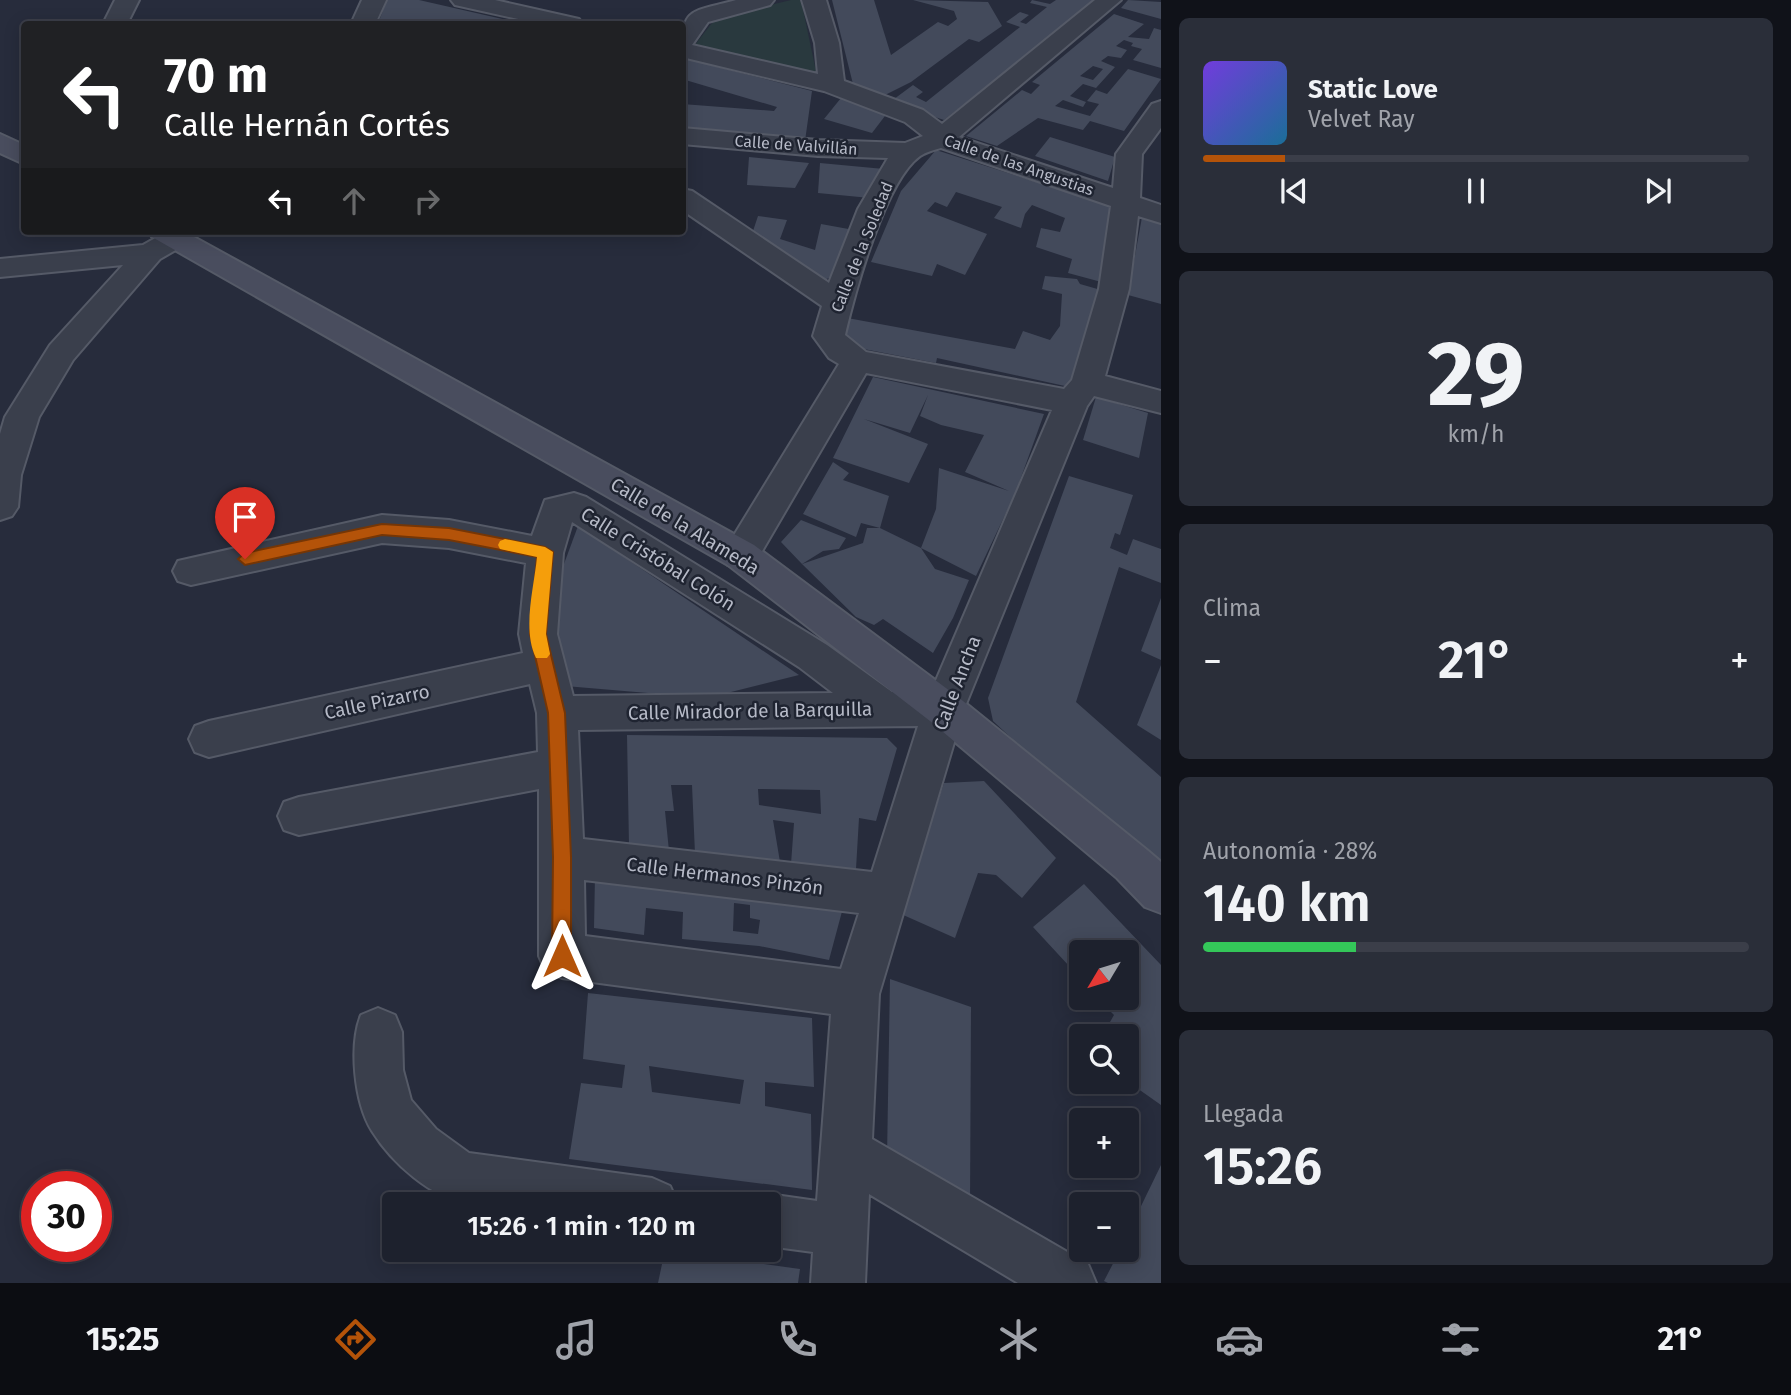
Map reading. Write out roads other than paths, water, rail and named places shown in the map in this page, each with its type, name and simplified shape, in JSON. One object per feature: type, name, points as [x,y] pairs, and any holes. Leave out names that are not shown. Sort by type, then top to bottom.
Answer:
[{"type":"street","points":[[116,21],[127,0]]},
{"type":"street","points":[[364,21],[374,0]]},
{"type":"street","points":[[464,0],[558,21]]},
{"type":"street","points":[[686,36],[700,17],[762,0]]},
{"type":"street","points":[[814,0],[827,43],[832,85]]},
{"type":"street","name":"Calle de la Soledad","points":[[857,361],[840,350],[829,336],[837,302],[888,177],[910,151],[940,139],[1109,0]]},
{"type":"street","name":"Calle de las Angustias","points":[[686,51],[832,85],[914,116],[926,123],[940,139],[1143,208]]},
{"type":"street","name":"Calle Ancha","points":[[838,1283],[856,994],[944,709],[1080,393],[1143,208],[1129,154],[1156,125]]},
{"type":"street","name":"Calle de Valvillán","points":[[686,136],[818,148],[910,151]]},
{"type":"street","points":[[0,142],[21,154]]},
{"type":"street","points":[[686,200],[837,302]]},
{"type":"street","points":[[0,268],[162,241]]},
{"type":"street","points":[[1,486],[22,417],[61,352],[162,241]]},
{"type":"street","name":"Calle de la Alameda","points":[[162,241],[741,555],[944,709],[1132,863],[1161,892]]},
{"type":"street","points":[[741,555],[857,361],[1161,402]]},
{"type":"street","name":"Calle Cristóbal Colón","points":[[856,994],[562,956],[562,857],[556,713],[538,634],[545,552],[558,509],[574,506],[813,656],[885,710]]},
{"type":"street","points":[[191,571],[382,529],[449,534],[545,552]]},
{"type":"street","name":"Calle Pizarro","points":[[209,739],[544,665]]},
{"type":"street","name":"Calle Mirador de la Barquilla","points":[[556,713],[944,709]]},
{"type":"street","points":[[299,816],[558,767]]},
{"type":"street","name":"Calle Hermanos Pinzón","points":[[562,857],[887,894]]},
{"type":"street","points":[[378,1032],[379,1070],[389,1113],[418,1147],[460,1177],[567,1192]]},
{"type":"street","points":[[846,1152],[1069,1283]]},
{"type":"street","points":[[781,1222],[841,1230]]}]
